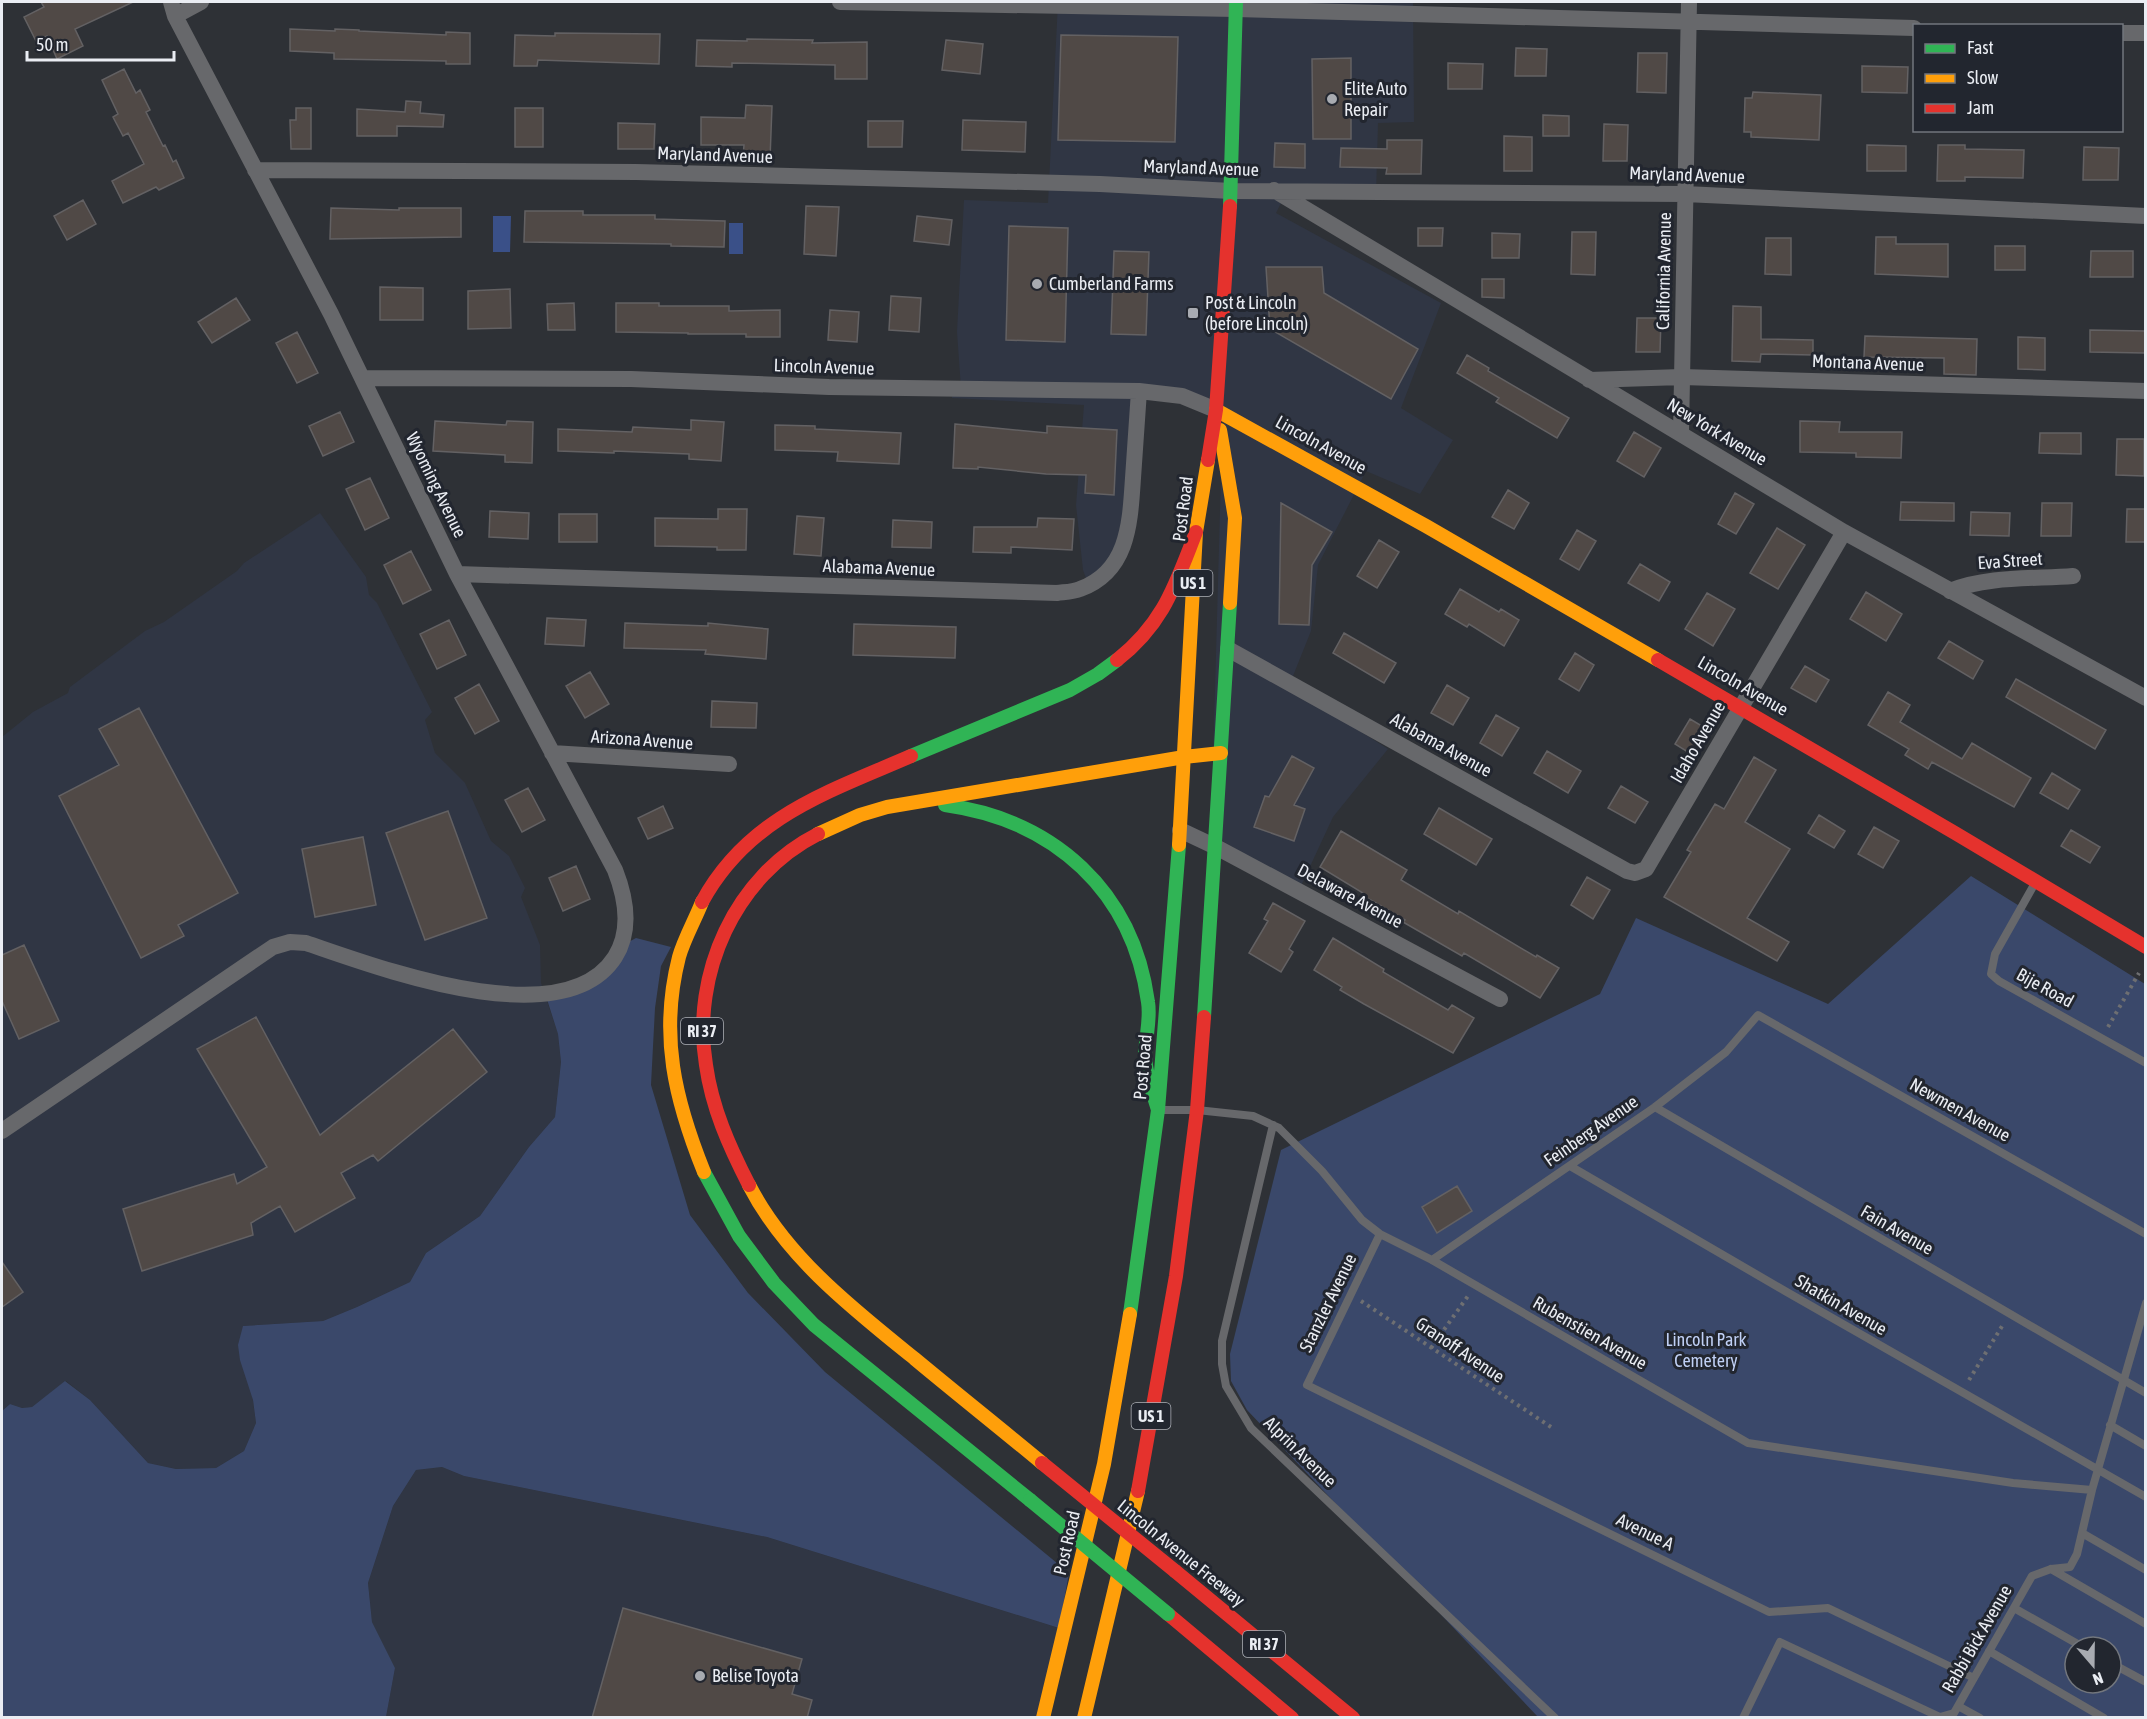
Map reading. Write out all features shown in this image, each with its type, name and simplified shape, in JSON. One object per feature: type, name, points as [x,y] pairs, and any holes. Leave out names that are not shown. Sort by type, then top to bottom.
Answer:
[{"type":"main road","name":"Post Road","points":[[1043,1718],[1104,1464],[1117,1396],[1158,1110],[1180,830],[1196,532],[1216,410],[1231,191],[1236,5]]},
{"type":"main road","name":"Post Road","points":[[1084,1718],[1137,1497],[1176,1276],[1197,1110],[1216,847],[1234,518],[1216,410]]},
{"type":"main road","name":"Lincoln Avenue","points":[[1216,410],[1339,476],[1741,708],[2145,947]]},
{"type":"main road","points":[[1196,532],[1173,590],[1160,613],[1131,649],[1102,673],[1071,690],[831,790],[791,810],[761,832],[738,853],[705,897],[686,935],[673,977],[669,1045],[678,1099],[688,1133],[708,1182],[746,1245],[790,1301],[814,1325],[1030,1500],[1292,1718]]},
{"type":"main road","points":[[908,805],[1184,757],[1221,753]]},
{"type":"main road","points":[[908,805],[953,806],[1000,817],[1043,838],[1082,866],[1098,883],[1122,922],[1138,962],[1148,1004],[1146,1064],[1158,1110]]},
{"type":"main road","name":"Lincoln Avenue Freeway","points":[[908,805],[887,807],[849,818],[792,849],[776,861],[748,890],[718,943],[706,980],[703,999],[702,1028],[706,1076],[718,1116],[749,1184],[773,1222],[795,1250],[819,1277],[854,1309],[1353,1718]]},
{"type":"street","points":[[173,9],[201,2]]},
{"type":"street","points":[[840,2],[1236,5],[1913,28]]},
{"type":"street","name":"California Avenue","points":[[1681,433],[1689,2]]},
{"type":"street","name":"Wyoming Avenue","points":[[2,1131],[273,947],[290,942],[306,943],[411,978],[468,991],[518,994],[567,990],[592,981],[603,974],[620,951],[625,936],[625,903],[615,870],[457,574],[362,378],[173,9]]},
{"type":"street","points":[[2123,33],[2145,33]]},
{"type":"street","name":"Maryland Avenue","points":[[255,170],[636,172],[1100,184],[1231,191],[1685,194],[2145,216]]},
{"type":"street","name":"New York Avenue","points":[[1274,190],[1844,532],[2145,698]]},
{"type":"street","name":"Montana Avenue","points":[[1588,380],[1682,377],[2145,391]]},
{"type":"street","name":"Lincoln Avenue","points":[[362,378],[632,379],[829,387],[1139,391],[1182,396],[1216,410]]},
{"type":"street","name":"Alabama Avenue","points":[[457,574],[1057,593],[1079,590],[1101,577],[1115,564],[1124,546],[1130,522],[1139,391]]},
{"type":"street","name":"Idaho Avenue","points":[[1635,873],[1646,869],[1844,532]]},
{"type":"street","name":"Eva Street","points":[[1950,591],[1983,581],[2073,576]]},
{"type":"street","name":"Alabama Avenue","points":[[1228,649],[1627,871],[1635,873]]},
{"type":"street","name":"Arizona Avenue","points":[[552,753],[729,764]]},
{"type":"street","name":"Delaware Avenue","points":[[1180,830],[1500,999]]},
{"type":"lane","name":"Bije Road","points":[[2036,881],[1995,954],[1990,974],[2145,1063]]},
{"type":"lane","name":"Feinberg Avenue","points":[[1432,1260],[1655,1107],[1726,1052],[1758,1015]]},
{"type":"lane","name":"Newmen Avenue","points":[[1758,1015],[2145,1234]]},
{"type":"lane","name":"Fain Avenue","points":[[1655,1107],[2145,1393]]},
{"type":"lane","name":"Rubenstien Avenue","points":[[1158,1110],[1197,1110],[1253,1116],[1279,1128],[1322,1171],[1362,1220],[1380,1234],[1432,1260],[1748,1443],[2013,1483],[2092,1490]]},
{"type":"lane","name":"Alprin Avenue","points":[[1273,1125],[1222,1341],[1222,1364],[1226,1386],[1251,1428],[1556,1718]]},
{"type":"lane","name":"Shatkin Avenue","points":[[1570,1166],[2145,1497]]},
{"type":"lane","name":"Stanzler Avenue","points":[[1307,1385],[1380,1234]]},
{"type":"lane","name":"Rabbi Bick Avenue","points":[[1743,1718],[1780,1642],[1940,1717],[1954,1713],[2032,1576],[2051,1569],[2070,1567],[2077,1554],[2097,1469],[2145,1304]]},
{"type":"lane","points":[[2136,1335],[2145,1341]]},
{"type":"lane","name":"Avenue A","points":[[1307,1385],[1769,1612],[1828,1608],[1974,1678]]},
{"type":"lane","points":[[2110,1425],[2145,1446]]},
{"type":"lane","points":[[2082,1533],[2145,1570]]},
{"type":"lane","points":[[2051,1569],[2145,1624]]},
{"type":"lane","points":[[2014,1608],[2063,1636]]},
{"type":"lane","points":[[1989,1651],[2104,1718]]},
{"type":"lane","points":[[2123,1670],[2145,1682]]},
{"type":"lane","points":[[1958,1706],[1980,1718]]},
{"type":"path","points":[[2101,1038],[2139,974]]},
{"type":"path","points":[[1431,1348],[1475,1285]]},
{"type":"path","name":"Granoff Avenue","points":[[1351,1294],[1554,1429]]},
{"type":"path","points":[[1962,1392],[2009,1314]]},
{"type":"shaded area","points":[[1058,2],[1413,2],[1414,122],[1378,123],[1376,196],[1285,195],[1276,213],[1441,303],[1401,408],[1453,440],[1420,494],[1366,471],[1318,565],[1311,631],[1289,686],[1388,749],[1333,817],[1300,888],[1211,834],[1223,402],[1134,395],[1128,536],[1103,570],[1087,581],[1083,570],[1076,505],[1084,405],[952,398],[952,394],[961,388],[957,332],[964,200],[1048,203]]},
{"type":"shaded area","points":[[493,216],[511,216],[510,252],[493,252]]},
{"type":"shaded area","points":[[729,223],[743,223],[743,254],[729,254]]},
{"type":"shaded area","points":[[320,513],[366,577],[369,595],[377,603],[432,712],[425,720],[435,753],[465,783],[491,841],[509,856],[525,888],[521,897],[540,945],[541,983],[558,1034],[561,1062],[555,1117],[529,1147],[480,1216],[426,1253],[410,1282],[323,1321],[243,1326],[256,1423],[244,1451],[216,1468],[176,1469],[148,1463],[90,1400],[66,1381],[32,1407],[22,1408],[10,1404],[2,1411],[2,737],[33,712],[68,693],[70,687],[145,631],[164,622],[237,571],[244,563]]},
{"type":"shaded area","points":[[442,1467],[464,1476],[767,1537],[1059,1628],[1038,1717],[386,1717],[395,1668],[372,1622],[368,1583],[393,1506],[416,1470]]},
{"type":"green space","name":"Lincoln Park Cemetery","points":[[1971,876],[2145,984],[2145,1717],[1538,1717],[1247,1410],[1231,1381],[1230,1354],[1281,1150],[1600,994],[1636,918],[1828,1004]]},
{"type":"green space","points":[[636,938],[671,947],[661,966],[655,1008],[651,1085],[690,1215],[748,1293],[825,1372],[1069,1573],[1059,1628],[767,1537],[464,1476],[442,1467],[416,1470],[393,1506],[368,1583],[372,1622],[395,1668],[386,1717],[2,1718],[2,1411],[10,1404],[22,1408],[32,1407],[65,1381],[90,1400],[148,1463],[176,1469],[216,1468],[244,1451],[256,1423],[253,1400],[240,1360],[238,1345],[243,1326],[323,1321],[357,1307],[410,1282],[426,1253],[480,1216],[529,1147],[555,1117],[561,1062],[558,1034],[544,990],[590,977],[612,951]]},
{"type":"building","points":[[41,2],[133,2],[75,29],[83,46],[57,59],[47,36],[36,41],[24,17],[44,7]]},
{"type":"building","points":[[290,29],[446,35],[446,32],[470,33],[470,64],[446,64],[446,61],[334,59],[334,53],[290,51]]},
{"type":"building","points":[[555,33],[660,34],[659,64],[538,60],[537,66],[514,66],[515,35],[555,36]]},
{"type":"building","points":[[1061,35],[1178,37],[1175,142],[1058,140]]},
{"type":"building","points":[[747,39],[813,40],[812,43],[867,42],[867,79],[835,79],[835,65],[732,63],[732,67],[696,66],[697,40],[747,41]]},
{"type":"building","points":[[946,40],[983,44],[980,74],[942,70]]},
{"type":"building","points":[[1516,48],[1547,49],[1546,76],[1515,76]]},
{"type":"building","points":[[1638,53],[1667,53],[1666,93],[1637,92]]},
{"type":"building","name":"Elite Auto Repair","points":[[1351,58],[1351,139],[1313,139],[1312,59]]},
{"type":"building","points":[[1448,63],[1483,64],[1482,89],[1448,89]]},
{"type":"building","points":[[1862,66],[1908,67],[1907,93],[1862,92]]},
{"type":"building","points":[[124,69],[136,93],[140,90],[150,110],[146,112],[163,146],[165,145],[173,162],[176,160],[184,178],[159,190],[156,187],[123,203],[112,181],[144,164],[128,133],[123,136],[113,117],[118,114],[102,80]]},
{"type":"building","points":[[1753,92],[1821,95],[1819,140],[1751,137],[1751,132],[1744,132],[1745,98],[1752,98]]},
{"type":"building","points":[[406,101],[421,102],[420,113],[444,115],[443,127],[397,126],[397,136],[357,136],[357,109],[405,112]]},
{"type":"building","points":[[746,105],[772,106],[770,159],[743,157],[744,145],[701,145],[701,117],[745,118]]},
{"type":"building","points":[[296,108],[311,108],[311,149],[291,149],[290,120],[296,120]]},
{"type":"building","points":[[515,108],[543,108],[543,147],[515,147]]},
{"type":"building","points":[[1543,115],[1569,116],[1569,136],[1543,136]]},
{"type":"building","points":[[963,120],[1026,122],[1025,152],[962,150]]},
{"type":"building","points":[[868,121],[903,121],[902,147],[868,147]]},
{"type":"building","points":[[618,123],[655,124],[654,149],[618,149]]},
{"type":"building","points":[[1604,124],[1628,125],[1627,161],[1603,161]]},
{"type":"building","points":[[1504,136],[1532,137],[1532,171],[1504,171]]},
{"type":"building","points":[[1387,140],[1422,140],[1421,174],[1386,174],[1387,168],[1340,167],[1341,148],[1387,149]]},
{"type":"building","points":[[1275,143],[1305,144],[1305,168],[1274,167]]},
{"type":"building","points":[[1867,145],[1906,146],[1906,171],[1867,171]]},
{"type":"building","points":[[1938,145],[1965,145],[1965,149],[2024,150],[2023,178],[1965,177],[1965,181],[1937,181]]},
{"type":"building","points":[[2084,147],[2119,148],[2118,180],[2083,180]]},
{"type":"building","points":[[83,200],[96,224],[67,240],[54,216]]},
{"type":"building","points":[[806,206],[839,207],[836,256],[804,254]]},
{"type":"building","points":[[331,208],[399,210],[399,208],[461,208],[461,237],[330,239]]},
{"type":"building","points":[[525,211],[583,211],[583,215],[655,215],[655,219],[725,221],[724,247],[524,242]]},
{"type":"building","points":[[917,216],[952,220],[949,245],[914,241]]},
{"type":"building","name":"Cumberland Farms","points":[[1009,226],[1068,228],[1065,342],[1006,340]]},
{"type":"building","points":[[1418,228],[1443,228],[1442,246],[1418,246]]},
{"type":"building","points":[[1572,232],[1596,232],[1595,275],[1571,274]]},
{"type":"building","points":[[1492,233],[1520,234],[1519,258],[1492,258]]},
{"type":"building","points":[[1876,237],[1896,237],[1896,244],[1948,244],[1948,277],[1875,274]]},
{"type":"building","points":[[1766,238],[1791,238],[1791,275],[1765,274]]},
{"type":"building","points":[[1995,246],[2025,246],[2025,270],[1995,270]]},
{"type":"building","points":[[1114,251],[1149,252],[1146,335],[1111,334]]},
{"type":"building","points":[[2091,251],[2133,251],[2133,277],[2090,277]]},
{"type":"building","points":[[1266,267],[1322,267],[1324,293],[1418,349],[1391,399],[1270,329]]},
{"type":"building","points":[[1482,279],[1504,279],[1504,298],[1482,297]]},
{"type":"building","points":[[380,287],[423,288],[423,320],[380,320]]},
{"type":"building","points":[[510,289],[511,328],[468,329],[468,291]]},
{"type":"building","points":[[891,296],[921,298],[919,332],[889,330]]},
{"type":"building","points":[[236,298],[250,320],[212,343],[198,322]]},
{"type":"building","points":[[574,303],[575,330],[548,330],[547,304]]},
{"type":"building","points":[[616,303],[659,303],[659,306],[729,306],[729,311],[780,310],[780,337],[746,337],[746,334],[616,332]]},
{"type":"building","points":[[1733,306],[1761,307],[1761,339],[1813,340],[1813,355],[1761,354],[1760,362],[1732,361]]},
{"type":"building","points":[[830,310],[859,312],[857,342],[828,340]]},
{"type":"building","points":[[1637,318],[1661,318],[1660,352],[1636,352]]},
{"type":"building","points":[[2090,330],[2145,331],[2145,353],[2090,352]]},
{"type":"building","points":[[297,332],[318,373],[297,383],[276,343]]},
{"type":"building","points":[[1865,336],[1977,339],[1976,375],[1944,374],[1944,358],[1864,357]]},
{"type":"building","points":[[2018,337],[2045,338],[2045,370],[2018,369]]},
{"type":"building","points":[[1467,355],[1489,368],[1488,371],[1569,418],[1557,438],[1496,402],[1499,398],[1457,373]]},
{"type":"building","points":[[340,412],[354,442],[323,456],[309,426]]},
{"type":"building","points":[[691,420],[724,422],[721,461],[689,459],[689,454],[558,451],[558,429],[632,432],[633,427],[691,430]]},
{"type":"building","points":[[435,421],[506,425],[507,421],[533,422],[532,463],[505,462],[505,455],[433,451]]},
{"type":"building","points":[[1800,421],[1840,422],[1839,432],[1902,432],[1901,458],[1856,457],[1856,453],[1800,452]]},
{"type":"building","points":[[955,424],[1047,433],[1047,426],[1117,430],[1114,495],[1085,493],[1086,475],[1046,474],[978,467],[978,469],[953,468]]},
{"type":"building","points":[[775,425],[901,433],[899,464],[837,461],[838,452],[775,450]]},
{"type":"building","points":[[1634,432],[1661,448],[1644,477],[1617,461]]},
{"type":"building","points":[[2040,433],[2081,433],[2081,454],[2039,453]]},
{"type":"building","points":[[2117,439],[2144,439],[2144,476],[2116,475]]},
{"type":"building","points":[[370,478],[389,518],[365,530],[346,489]]},
{"type":"building","points":[[1508,490],[1529,503],[1514,529],[1492,517]]},
{"type":"building","points":[[1735,493],[1754,504],[1736,534],[1718,524]]},
{"type":"building","points":[[1901,502],[1954,503],[1954,521],[1900,520]]},
{"type":"building","points":[[1281,503],[1332,532],[1312,565],[1309,625],[1279,624]]},
{"type":"building","points":[[2042,503],[2072,503],[2071,536],[2041,536]]},
{"type":"building","points":[[718,509],[747,509],[746,550],[655,546],[655,518],[718,519]]},
{"type":"building","points":[[2127,509],[2145,509],[2145,542],[2126,542]]},
{"type":"building","points":[[490,511],[529,513],[528,539],[489,537]]},
{"type":"building","points":[[1971,512],[2010,513],[2009,536],[1970,535]]},
{"type":"building","points":[[559,514],[597,514],[597,542],[559,542]]},
{"type":"building","points":[[797,516],[824,518],[821,556],[794,554]]},
{"type":"building","points":[[1038,518],[1074,519],[1072,550],[1011,547],[1011,553],[973,552],[974,527],[1037,527]]},
{"type":"building","points":[[893,520],[932,522],[931,548],[892,547]]},
{"type":"building","points":[[1777,528],[1805,545],[1778,589],[1750,573]]},
{"type":"building","points":[[1577,530],[1596,541],[1579,570],[1560,559]]},
{"type":"building","points":[[1379,540],[1399,552],[1377,588],[1357,576]]},
{"type":"building","points":[[411,551],[431,590],[403,604],[384,565]]},
{"type":"building","points":[[1640,564],[1670,582],[1659,601],[1628,583]]},
{"type":"building","points":[[1460,589],[1499,612],[1501,609],[1519,620],[1504,646],[1469,624],[1467,627],[1445,614]]},
{"type":"building","points":[[1866,592],[1902,614],[1886,641],[1850,619]]},
{"type":"building","points":[[1707,593],[1735,609],[1713,646],[1685,629]]},
{"type":"building","points":[[547,618],[586,620],[584,646],[545,644]]},
{"type":"building","points":[[449,620],[466,655],[437,669],[420,634]]},
{"type":"building","points":[[625,623],[708,626],[708,623],[768,629],[766,659],[705,654],[706,650],[624,648]]},
{"type":"building","points":[[854,624],[956,627],[955,658],[853,655]]},
{"type":"building","points":[[1344,633],[1396,663],[1384,683],[1333,653]]},
{"type":"building","points":[[1949,641],[1983,661],[1973,679],[1938,658]]},
{"type":"building","points":[[1575,653],[1594,665],[1579,691],[1559,679]]},
{"type":"building","points":[[1805,666],[1829,680],[1816,702],[1791,688]]},
{"type":"building","points":[[590,672],[609,704],[585,718],[566,686]]},
{"type":"building","points":[[2016,679],[2106,730],[2095,749],[2006,697]]},
{"type":"building","points":[[479,684],[499,721],[475,734],[455,698]]},
{"type":"building","points":[[1447,685],[1469,698],[1453,725],[1431,713]]},
{"type":"building","points":[[1888,692],[1910,705],[1900,722],[1962,759],[1972,743],[2031,778],[2014,807],[1932,762],[1928,769],[1905,755],[1909,749],[1868,725]]},
{"type":"building","points":[[712,701],[757,703],[756,728],[711,727]]},
{"type":"building","points":[[139,708],[238,893],[178,925],[184,936],[141,958],[59,796],[119,765],[99,729]]},
{"type":"building","points":[[1496,715],[1519,728],[1502,756],[1480,743]]},
{"type":"building","points":[[1690,719],[1707,729],[1691,754],[1675,744]]},
{"type":"building","points":[[1547,751],[1581,771],[1568,793],[1534,773]]},
{"type":"building","points":[[1292,756],[1314,768],[1294,805],[1305,809],[1294,841],[1254,827],[1265,796],[1269,797]]},
{"type":"building","points":[[1754,757],[1776,770],[1745,822],[1790,849],[1747,918],[1789,942],[1777,961],[1664,897],[1691,852],[1687,850],[1715,804],[1724,809]]},
{"type":"building","points":[[2052,773],[2080,790],[2068,809],[2040,793]]},
{"type":"building","points":[[1621,786],[1648,802],[1635,823],[1608,808]]},
{"type":"building","points":[[528,788],[545,820],[522,832],[505,800]]},
{"type":"building","points":[[663,806],[673,828],[648,839],[638,818]]},
{"type":"building","points":[[1439,808],[1492,839],[1476,865],[1424,834]]},
{"type":"building","points":[[448,811],[487,918],[425,940],[386,833]]},
{"type":"building","points":[[1819,815],[1845,831],[1834,848],[1808,833]]},
{"type":"building","points":[[1874,827],[1899,841],[1883,868],[1858,854]]},
{"type":"building","points":[[2071,830],[2100,847],[2090,863],[2061,846]]},
{"type":"building","points":[[1341,831],[1407,870],[1401,880],[1458,914],[1459,911],[1536,957],[1537,955],[1559,968],[1540,998],[1464,953],[1462,956],[1403,922],[1405,920],[1320,867]]},
{"type":"building","points":[[363,837],[376,905],[315,917],[302,849]]},
{"type":"building","points":[[576,866],[590,899],[563,911],[549,878]]},
{"type":"building","points":[[1587,877],[1610,890],[1593,919],[1571,905]]},
{"type":"building","points":[[1273,903],[1305,921],[1289,949],[1293,952],[1281,972],[1249,953],[1268,921],[1264,919]]},
{"type":"building","points":[[1333,938],[1384,969],[1383,972],[1448,1010],[1452,1005],[1474,1018],[1453,1053],[1340,990],[1342,987],[1314,970]]},
{"type":"building","points":[[24,945],[59,1021],[19,1039],[2,1001],[2,955]]},
{"type":"building","points":[[256,1017],[320,1135],[453,1029],[487,1072],[378,1161],[373,1155],[341,1173],[355,1198],[295,1232],[280,1206],[251,1223],[253,1235],[142,1271],[123,1209],[234,1174],[237,1184],[267,1167],[197,1049]]},
{"type":"building","points":[[1457,1186],[1472,1211],[1437,1233],[1422,1207]]},
{"type":"building","points":[[2,1262],[23,1292],[2,1307]]},
{"type":"building","name":"Belise Toyota","points":[[623,1608],[802,1659],[792,1694],[812,1700],[807,1718],[592,1718]]},
{"type":"traffic: fast","points":[[1230,206],[1236,2]]},
{"type":"traffic: fast","points":[[1204,1017],[1230,603]]},
{"type":"traffic: fast","points":[[911,756],[1070,690],[1117,660]]},
{"type":"traffic: fast","points":[[945,805],[984,813],[1021,826],[1053,845],[1082,867],[1106,895],[1125,927],[1139,962],[1149,1009],[1146,1064],[1158,1110]]},
{"type":"traffic: fast","points":[[1130,1314],[1158,1110],[1179,845]]},
{"type":"traffic: fast","points":[[704,1172],[739,1236],[774,1283],[814,1325],[1030,1500]]},
{"type":"traffic: fast","points":[[1030,1500],[1168,1614]]},
{"type":"traffic: slow","points":[[1216,410],[1426,526],[1658,660]]},
{"type":"traffic: slow","points":[[1220,430],[1235,518],[1230,603]]},
{"type":"traffic: slow","points":[[1179,845],[1196,532],[1208,460]]},
{"type":"traffic: slow","points":[[818,834],[860,815],[887,807],[1184,757],[1221,753]]},
{"type":"traffic: slow","points":[[702,902],[679,957],[670,1013],[670,1040],[678,1093],[704,1172]]},
{"type":"traffic: slow","points":[[749,1185],[764,1211],[801,1259],[845,1301],[1042,1463]]},
{"type":"traffic: slow","points":[[1043,1718],[1104,1464],[1130,1314]]},
{"type":"traffic: slow","points":[[1084,1718],[1138,1491]]},
{"type":"traffic: jam","points":[[1208,460],[1216,410],[1230,206]]},
{"type":"traffic: jam","points":[[1117,660],[1133,646],[1157,617],[1174,586],[1196,532]]},
{"type":"traffic: jam","points":[[1658,660],[2146,947]]},
{"type":"traffic: jam","points":[[702,902],[721,873],[742,848],[766,828],[821,796],[911,756]]},
{"type":"traffic: jam","points":[[749,1185],[722,1126],[712,1096],[703,1031],[706,996],[713,963],[725,931],[742,902],[763,875],[789,852],[818,834]]},
{"type":"traffic: jam","points":[[1138,1491],[1176,1276],[1197,1110],[1204,1017]]},
{"type":"traffic: jam","points":[[1042,1463],[1175,1571]]},
{"type":"traffic: jam","points":[[1175,1571],[1353,1718]]},
{"type":"traffic: jam","points":[[1168,1614],[1292,1718]]},
{"type":"place","name":"Elite Auto Repair","points":[[1332,99]]},
{"type":"place","name":"Cumberland Farms","points":[[1037,284]]},
{"type":"place","name":"Post & Lincoln (before Lincoln)","points":[[1193,313]]},
{"type":"place","name":"Belise Toyota","points":[[700,1676]]}]
